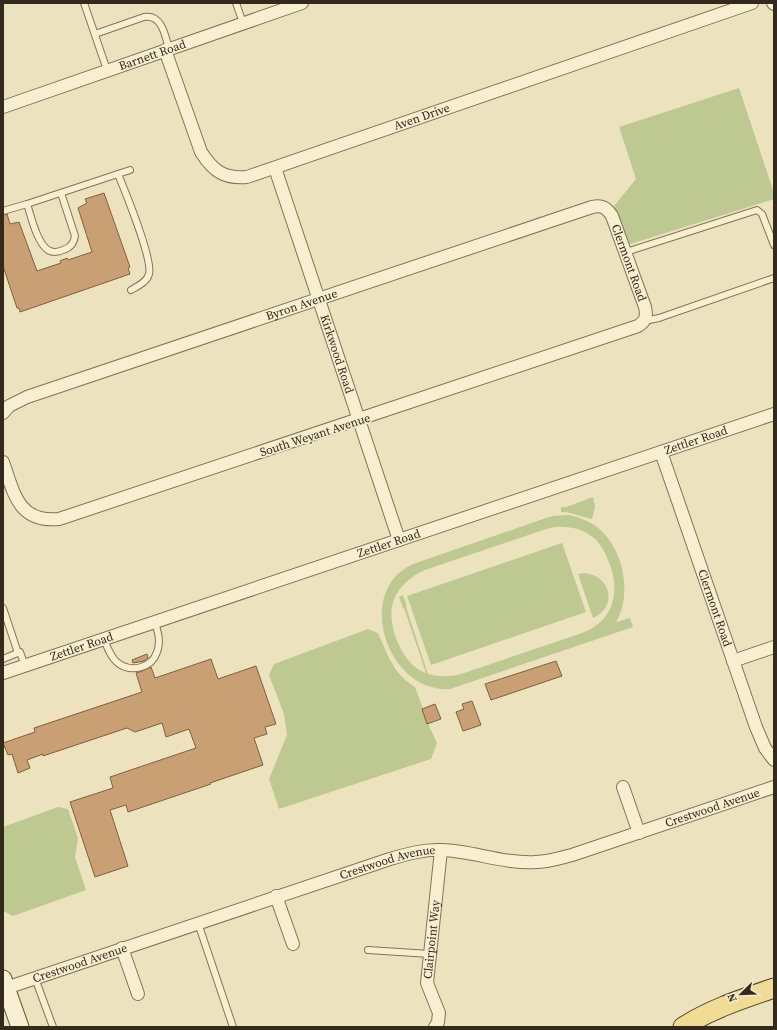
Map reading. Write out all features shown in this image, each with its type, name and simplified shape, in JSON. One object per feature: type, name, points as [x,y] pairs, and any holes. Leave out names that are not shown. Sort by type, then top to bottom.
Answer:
[{"type":"main road","points":[[4,984],[20,1027]]},
{"type":"main road","points":[[683,1027],[694,1020],[730,1003],[774,988]]},
{"type":"street","name":"Barnett Road","points":[[3,107],[302,3]]},
{"type":"street","name":"Aven Drive","points":[[167,50],[201,152],[215,170],[225,176],[236,178],[247,177],[275,168],[752,3]]},
{"type":"street","name":"Kirkwood Road","points":[[275,168],[399,540]]},
{"type":"street","name":"Byron Avenue","points":[[3,413],[9,406],[27,397],[592,207],[604,207]]},
{"type":"street","name":"Clermont Road","points":[[604,207],[612,216],[626,252],[645,307],[646,314],[644,321]]},
{"type":"street","name":"South Weyant Avenue","points":[[5,467],[15,497],[26,511],[36,518],[47,520],[59,519],[638,326],[644,321]]},
{"type":"street","name":"Zettler Road","points":[[3,673],[774,414]]},
{"type":"street","name":"Clermont Road","points":[[661,452],[760,738],[774,760]]},
{"type":"street","points":[[733,661],[774,647]]},
{"type":"street","name":"Crestwood Avenue","points":[[4,984],[35,978],[390,858],[414,853],[441,850],[517,861],[535,862],[553,860],[572,855],[774,787]]},
{"type":"street","points":[[623,788],[639,832]]},
{"type":"street","name":"Clairpoint Way","points":[[435,1027],[438,1022],[439,1013],[427,983],[441,850]]},
{"type":"street","points":[[276,896],[293,944]]},
{"type":"street","points":[[122,948],[138,994]]},
{"type":"lane","points":[[84,3],[107,70]]},
{"type":"lane","points":[[236,3],[243,24]]},
{"type":"lane","points":[[95,34],[144,17],[152,17],[156,19],[162,27],[167,50]]},
{"type":"lane","points":[[3,211],[130,170]]},
{"type":"lane","points":[[118,174],[149,258],[150,273],[144,282],[131,290]]},
{"type":"lane","points":[[27,204],[35,229],[43,244],[49,250],[60,251],[66,249],[74,242],[75,236],[61,193]]},
{"type":"lane","points":[[626,252],[757,210],[762,214],[774,245]]},
{"type":"lane","points":[[644,321],[659,318],[774,278]]},
{"type":"lane","points":[[3,608],[18,653],[20,652],[25,666]]},
{"type":"lane","points":[[104,639],[117,662],[131,669],[139,668],[150,663],[157,653],[159,638],[155,622]]},
{"type":"lane","points":[[4,658],[18,653]]},
{"type":"lane","points":[[198,924],[233,1027]]},
{"type":"lane","points":[[368,950],[430,954]]},
{"type":"lane","points":[[35,978],[53,1027]]},
{"type":"green space","points":[[739,88],[774,193],[774,199],[627,245],[614,206],[636,179],[619,127]]},
{"type":"green space","points":[[593,497],[595,507],[592,519],[561,512],[561,507],[566,507]]},
{"type":"green space","points":[[568,515],[583,519],[597,527],[606,536],[619,558],[623,572],[624,598],[621,611],[616,622],[630,618],[633,627],[450,689],[428,686],[409,675],[394,658],[385,637],[382,615],[385,594],[396,576],[416,563],[553,516]],"holes":[[[561,527],[576,529],[591,536],[599,543],[607,557],[612,571],[614,593],[612,603],[602,621],[593,628],[582,633],[461,674],[436,676],[428,674],[403,595],[399,597],[426,673],[418,669],[410,662],[398,644],[394,633],[391,611],[395,597],[406,583],[415,575],[425,570],[546,529]]]},
{"type":"green space","points":[[562,543],[586,612],[431,665],[407,596]]},
{"type":"green space","points":[[585,573],[594,575],[601,580],[606,586],[608,592],[606,607],[601,613],[593,618],[578,574]]},
{"type":"green space","points":[[368,629],[378,633],[396,670],[405,680],[415,687],[437,743],[431,759],[279,809],[269,779],[287,735],[284,714],[269,675],[274,664]]},
{"type":"green space","points":[[58,807],[68,809],[78,838],[75,857],[86,890],[13,916],[3,911],[3,827]]},
{"type":"building","points":[[104,193],[130,267],[128,268],[130,274],[20,312],[19,308],[17,308],[3,266],[3,215],[7,214],[10,224],[19,222],[37,271],[61,263],[60,261],[67,258],[68,260],[92,252],[78,208],[87,203],[85,199]]},
{"type":"building","points":[[147,654],[148,658],[144,661],[133,663],[132,660]]},
{"type":"building","points":[[211,659],[218,679],[256,666],[276,724],[265,727],[267,734],[254,738],[263,765],[128,812],[126,805],[110,810],[128,866],[95,877],[70,802],[113,788],[110,777],[196,748],[189,729],[166,737],[162,723],[135,732],[127,728],[27,760],[30,768],[18,773],[12,754],[8,755],[3,743],[35,732],[34,728],[142,692],[136,673],[151,667],[155,678]]},
{"type":"building","points":[[556,661],[562,676],[491,700],[485,684]]},
{"type":"building","points":[[472,701],[481,725],[463,731],[456,712],[464,709],[462,704]]},
{"type":"building","points":[[435,704],[441,719],[427,724],[422,709]]}]
